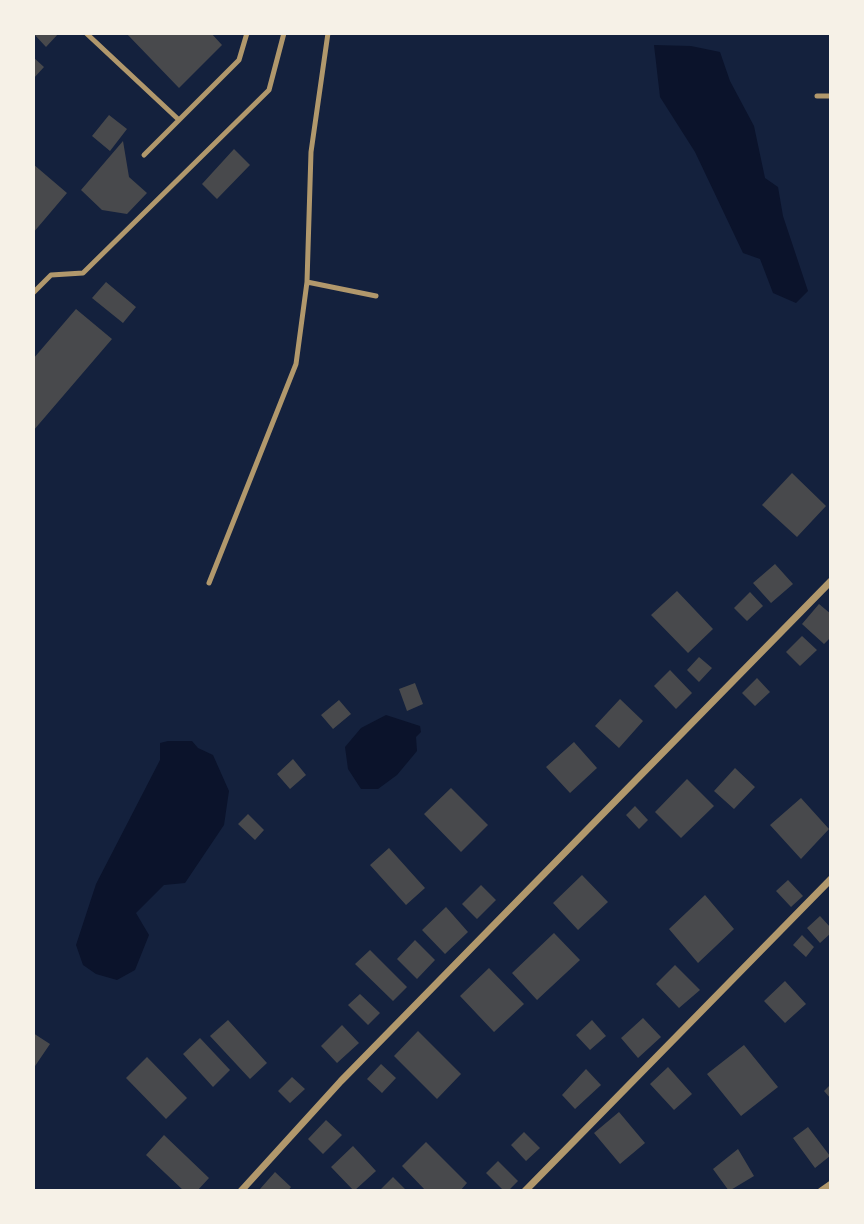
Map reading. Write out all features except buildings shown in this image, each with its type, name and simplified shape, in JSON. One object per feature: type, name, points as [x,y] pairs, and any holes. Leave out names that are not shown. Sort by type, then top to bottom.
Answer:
[{"type":"street","points":[[242,1191],[341,1081],[831,581]]},
{"type":"street","points":[[525,1191],[831,879]]},
{"type":"street","points":[[821,1191],[831,1184]]},
{"type":"lane","points":[[86,33],[179,120]]},
{"type":"lane","points":[[145,155],[239,60],[247,33]]},
{"type":"lane","points":[[33,293],[51,275],[83,273],[269,90],[285,33]]},
{"type":"lane","points":[[209,583],[296,364],[307,282],[311,152],[328,33]]},
{"type":"lane","points":[[817,96],[831,96]]},
{"type":"lane","points":[[307,282],[376,296]]},
{"type":"water","points":[[654,45],[691,46],[720,52],[730,81],[754,126],[765,178],[778,187],[783,216],[808,291],[796,303],[773,293],[760,259],[743,253],[695,152],[660,97]]},
{"type":"water","points":[[386,715],[420,726],[421,732],[416,737],[417,751],[397,775],[378,789],[361,789],[348,769],[345,747],[361,728]]},
{"type":"water","points":[[192,741],[198,748],[213,755],[229,791],[224,825],[185,883],[164,885],[136,913],[149,935],[135,970],[117,980],[96,974],[83,965],[76,945],[96,884],[160,760],[160,743]]}]
